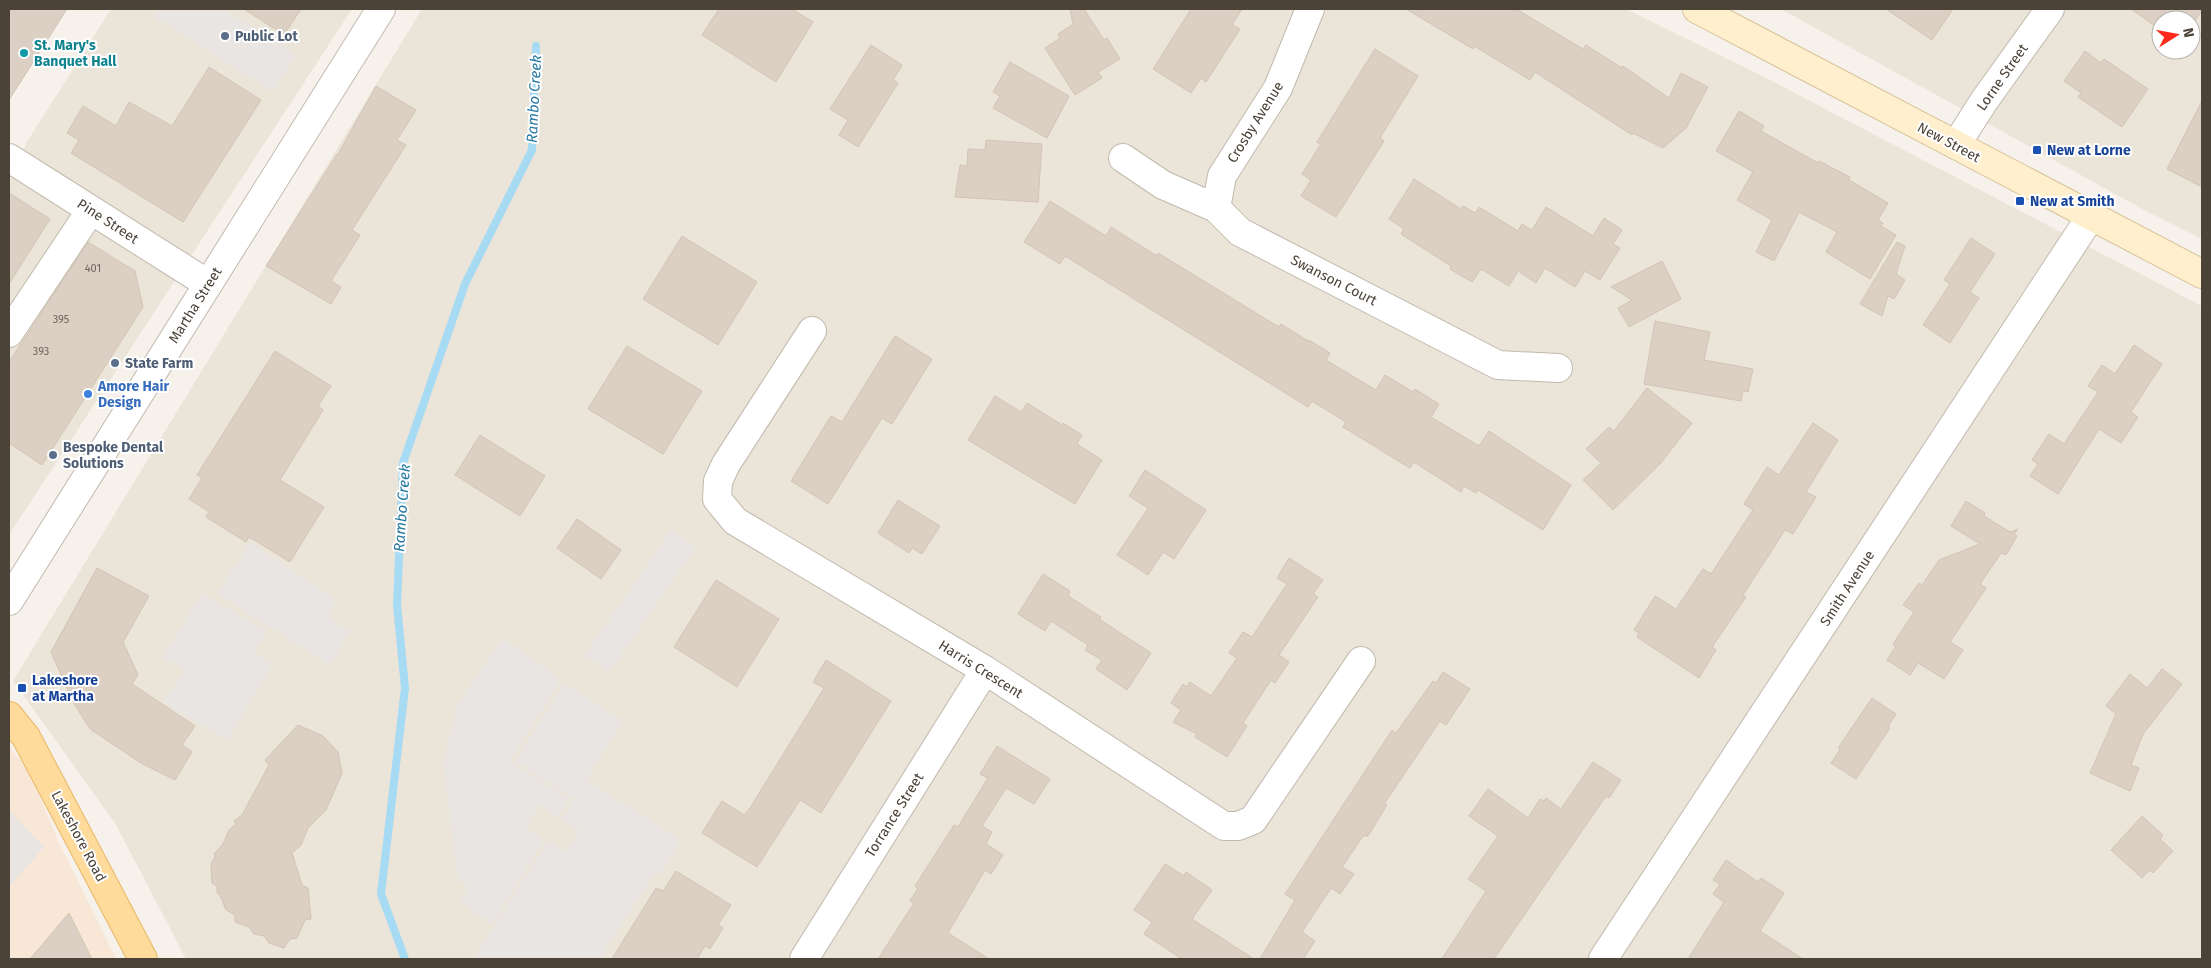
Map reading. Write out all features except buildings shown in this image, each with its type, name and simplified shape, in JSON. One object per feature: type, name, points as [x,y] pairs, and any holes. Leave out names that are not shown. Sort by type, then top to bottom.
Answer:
[{"type":"main road","name":"New Street","points":[[1697,9],[2202,274]]},
{"type":"main road","name":"Lakeshore Road","points":[[9,716],[26,737],[143,959]]},
{"type":"street","name":"Martha Street","points":[[9,601],[381,9]]},
{"type":"street","name":"Crosby Avenue","points":[[1216,208],[1222,176],[1278,88],[1310,9]]},
{"type":"street","name":"Lorne Street","points":[[1956,145],[1984,101],[2050,9]]},
{"type":"street","name":"Pine Street","points":[[9,158],[208,284]]},
{"type":"street","name":"Swanson Court","points":[[1124,158],[1163,185],[1216,208],[1240,232],[1498,365],[1558,368]]},
{"type":"street","points":[[12,320],[91,210]]},
{"type":"street","name":"Smith Avenue","points":[[1603,959],[2091,216]]},
{"type":"street","name":"Harris Crescent","points":[[812,331],[726,464],[718,481],[716,500],[736,521],[985,670],[1224,826],[1238,826],[1253,820],[1264,808],[1360,661]]},
{"type":"street","name":"Torrance Street","points":[[804,959],[985,670]]},
{"type":"shaded area","points":[[111,9],[352,9],[9,535],[9,183],[27,142]]},
{"type":"shaded area","name":"Public Lot","points":[[160,9],[223,9],[296,55],[273,92],[155,17]]},
{"type":"shaded area","points":[[422,9],[1626,9],[1768,79],[2202,306],[2202,959],[186,959],[115,823],[13,681]]},
{"type":"shaded area","points":[[1781,9],[2202,9],[2202,239],[2144,210]]},
{"type":"shaded area","points":[[671,530],[696,547],[609,672],[585,655]]},
{"type":"shaded area","points":[[250,543],[337,600],[327,616],[350,632],[329,665],[217,593]]},
{"type":"shaded area","points":[[202,593],[267,632],[254,653],[273,664],[227,740],[164,702],[184,670],[163,657]]},
{"type":"shaded area","points":[[503,638],[561,680],[510,761],[570,800],[557,817],[540,804],[526,827],[544,840],[492,925],[460,901],[468,887],[458,879],[443,763],[458,703]]},
{"type":"shaded area","points":[[564,683],[623,721],[586,780],[681,840],[660,875],[655,872],[600,959],[473,959],[548,841],[566,852],[580,831],[561,819],[574,799],[515,761]]},
{"type":"shaded area","points":[[9,747],[29,770],[58,840],[116,959],[9,959]]},
{"type":"shaded area","points":[[9,810],[44,847],[9,887]]},
{"type":"waterway","name":"Rambo Creek","points":[[405,959],[381,894],[405,688],[397,605],[403,463],[465,284],[532,150],[536,46]]},
{"type":"place","name":"Public Lot","points":[[225,36]]},
{"type":"place","name":"St. Mary's Banquet Hall","points":[[24,53]]},
{"type":"place","name":"New at Lorne","points":[[2037,150]]},
{"type":"place","name":"New at Smith","points":[[2020,201]]},
{"type":"place","name":"State Farm","points":[[115,363]]},
{"type":"place","name":"Amore Hair Design","points":[[88,394]]},
{"type":"place","name":"Bespoke Dental Solutions","points":[[53,455]]},
{"type":"place","name":"Lakeshore at Martha","points":[[22,688]]}]
